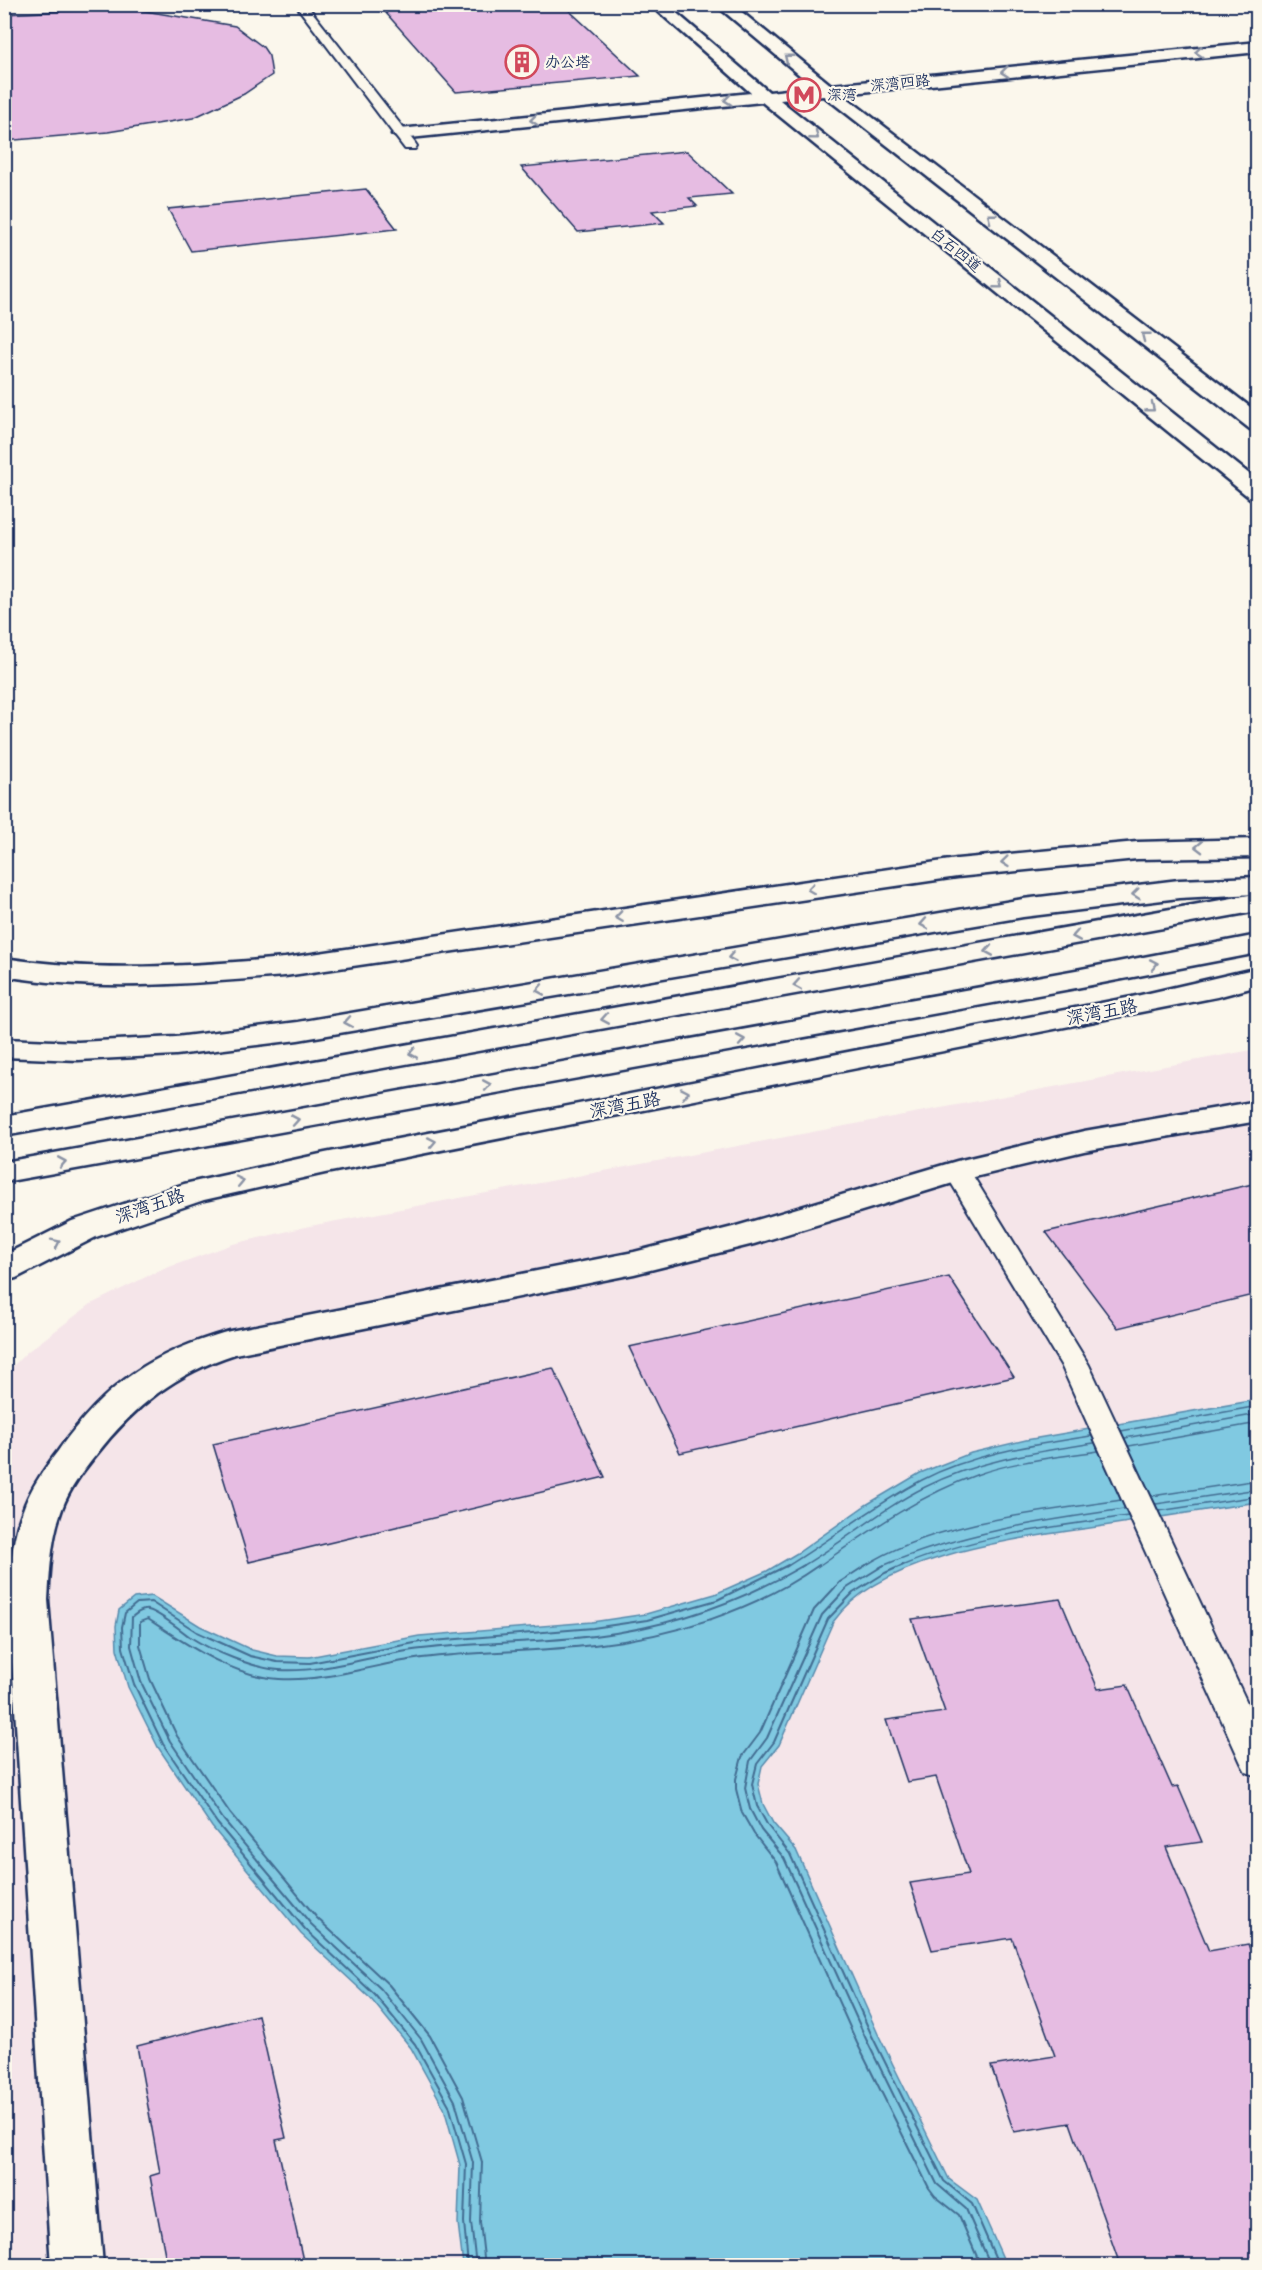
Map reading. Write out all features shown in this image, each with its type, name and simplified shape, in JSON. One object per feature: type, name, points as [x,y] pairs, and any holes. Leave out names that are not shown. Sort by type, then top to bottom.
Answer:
[{"type":"street","name":"白石四道","points":[[657,4],[764,96],[1257,493]]},
{"type":"street","points":[[722,4],[827,90],[1257,424]]},
{"type":"street","name":"深湾四路","points":[[405,140],[764,96],[1257,46]]},
{"type":"street","name":"深湾四路","points":[[405,140],[781,109],[1257,62]]},
{"type":"street","points":[[4,967],[99,977],[189,975],[285,967],[950,868],[1089,854],[1199,847],[1257,848]]},
{"type":"street","points":[[4,1048],[78,1051],[176,1046],[298,1031],[1023,908],[1179,890],[1257,885]]},
{"type":"street","points":[[4,1126],[1257,902]]},
{"type":"street","points":[[4,1172],[1076,979],[1257,944]]},
{"type":"street","name":"深湾五路","points":[[4,1270],[84,1229],[195,1191],[360,1156],[1132,1006],[1257,977]]},
{"type":"street","points":[[77,2265],[28,1600],[32,1547],[43,1509],[60,1474],[97,1426],[130,1392],[166,1367],[195,1353],[230,1343],[634,1263],[742,1236],[957,1171],[1084,1141],[1257,1111]]},
{"type":"lane","points":[[300,4],[405,140]]},
{"type":"lane","points":[[957,1171],[1075,1365],[1257,1763]]},
{"type":"shaded area","points":[[1257,1049],[1257,2265],[5,2265],[4,1375],[27,1352],[91,1304],[158,1271],[233,1244],[310,1226]]},
{"type":"water","points":[[1257,1400],[1257,1502],[996,1543],[919,1564],[885,1579],[855,1598],[833,1622],[779,1745],[762,1766],[758,1784],[763,1804],[773,1823],[796,1850],[878,2034],[949,2179],[977,2200],[1006,2265],[463,2265],[458,2223],[460,2165],[444,2108],[411,2048],[371,1999],[301,1934],[212,1827],[158,1747],[128,1687],[117,1649],[116,1626],[119,1610],[134,1598],[152,1596],[200,1626],[252,1650],[277,1656],[309,1657],[419,1636],[592,1622],[646,1614],[715,1594],[767,1571],[799,1552],[866,1505],[920,1473],[971,1453],[1026,1440]]},
{"type":"building","points":[[378,4],[562,4],[640,76],[456,92]]},
{"type":"building","points":[[127,8],[235,26],[263,47],[269,56],[272,75],[244,94],[193,118],[108,132],[4,141],[4,14]]},
{"type":"building","points":[[687,151],[732,194],[689,198],[697,206],[652,211],[664,223],[578,232],[521,167]]},
{"type":"building","points":[[366,189],[397,229],[191,251],[168,209]]},
{"type":"building","points":[[1257,1183],[1257,1294],[1118,1328],[1046,1232]]},
{"type":"building","points":[[949,1277],[1014,1377],[680,1453],[629,1347]]},
{"type":"building","points":[[553,1368],[605,1477],[249,1562],[213,1444]]},
{"type":"building","points":[[1060,1599],[1098,1689],[1127,1685],[1172,1787],[1178,1786],[1202,1842],[1166,1847],[1209,1951],[1248,1944],[1257,1967],[1257,2265],[1120,2265],[1070,2123],[1014,2132],[991,2066],[1055,2056],[1012,1938],[932,1950],[910,1883],[969,1874],[936,1777],[907,1782],[886,1720],[945,1712],[912,1619]]},
{"type":"building","points":[[258,2015],[286,2138],[276,2140],[304,2265],[167,2265],[150,2176],[160,2173],[137,2046]]},
{"type":"place","name":"办公塔","points":[[522,62]]},
{"type":"place","name":"深湾","points":[[804,95]]}]
